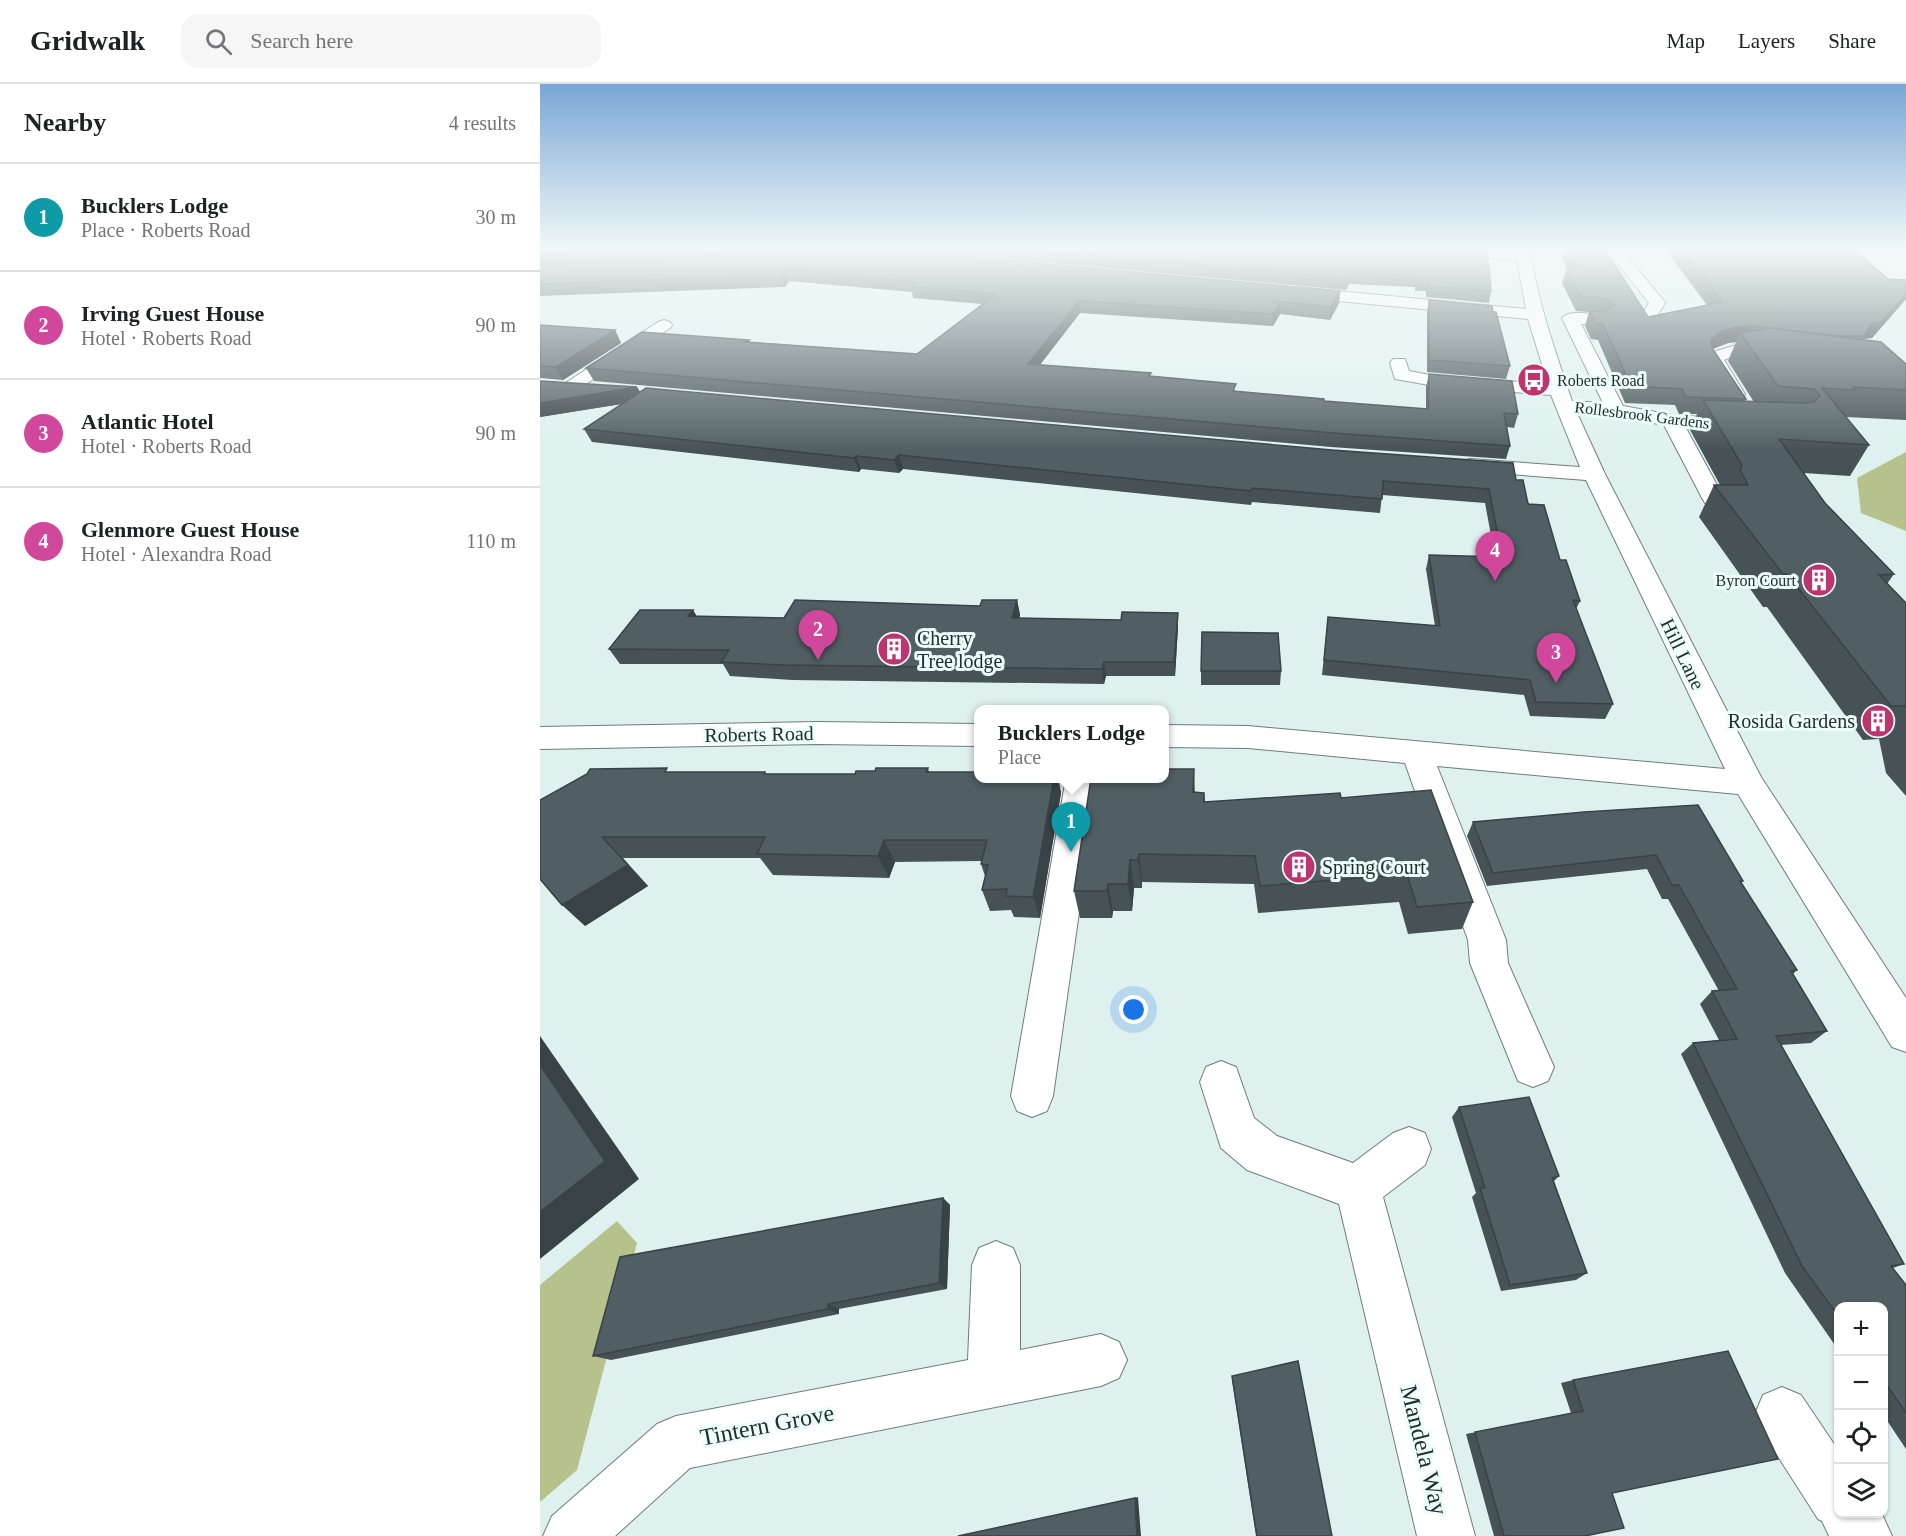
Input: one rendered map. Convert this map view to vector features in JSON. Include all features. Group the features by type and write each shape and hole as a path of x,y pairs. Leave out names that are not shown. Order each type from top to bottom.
{"street":[{"name":"Hill Lane","path":"1535,316 1562,398 1594,474 1748,783 1906,1033"},
{"path":"1600,320 1570,318 1616,410"},
{"path":"570,386 664,325"},
{"name":"Rollesbrook Gardens","path":"1399,363 1401,375 1562,398 1672,421 1723,425 1755,423 1716,364 1715,358 1720,354 1745,350 1792,354"},
{"path":"1593,367 1618,368"},
{"path":"550,386 601,388"},
{"path":"1672,421 1713,498"},
{"path":"1450,464 1594,474"},
{"name":"Roberts Road","path":"540,738 818,733 974,735"},
{"path":"1169,736 1248,737 1748,783"},
{"path":"1417,753 1487,940 1489,963 1533,1067"},
{"path":"1032,1096 1081,783"},
{"path":"1221,1082 1237,1132 1263,1154 1358,1188 1409,1149"},
{"name":"Mandela Way","path":"1358,1188 1446,1536"},
{"path":"994,1380 996,1265"},
{"name":"Tintern Grove","path":"572,1536 676,1443 1101,1360"},
{"path":"1782,1414 1834,1492"},
{"path":"1851,1518 1863,1536"}],"green space":[{"path":"1906,452 1906,531 1861,513 1857,478"},
{"path":"617,1221 637,1243 577,1470 540,1502 540,1285"}],"building":[{"path":"967,316 1067,316 1028,364 1151,373 1149,376 1236,384 1233,391 1428,409 1429,374 1512,381 1518,414 1504,413 1510,446 1333,433 586,368 642,332 917,354"},
{"path":"1429,316 1497,316 1510,366 1429,360"},
{"path":"1592,316 1887,316 1881,322 1872,323 1864,336 1835,336 1752,326 1735,327 1721,332 1711,340 1712,348 1746,399 1686,397 1682,389 1631,386 1603,324 1596,324"},
{"path":"540,325 615,330 556,367 540,366"},
{"path":"1771,328 1881,342 1906,364 1906,390 1822,388 1869,445 1779,439 1825,503 1894,574 1879,575 1906,603 1906,706 1891,706 1714,485 1748,485 1740,470 1742,465 1703,400 1807,403 1815,401 1820,395 1814,389 1778,386 1740,333"},
{"path":"540,381 637,387 540,403"},
{"path":"646,388 1332,450 1513,463 1516,480 1523,480 1528,504 1544,505 1560,560 1566,560 1580,601 1573,600 1613,704 1536,702 1530,680 1324,660 1328,617 1440,626 1429,555 1502,557 1489,489 1383,481 1382,499 1252,488 1251,491 899,455 894,460 856,456 854,458 584,429"},
{"path":"795,600 980,606 982,600 1017,600 1012,618 1121,620 1122,612 1178,613 1174,662 1104,662 1102,669 784,665 721,662 729,650 609,649 640,610 693,610 688,616 784,618"},
{"path":"1202,632 1278,633 1281,671 1201,671"},
{"path":"667,768 665,772 855,774 856,771 875,771 876,768 928,768 926,772 974,772 974,783 1053,783 1033,897 1006,896 1007,889 982,890 988,865 981,864 987,840 884,840 878,856 757,854 765,837 602,837 628,865 562,905 540,879 540,800 587,774 590,769"},
{"path":"1169,769 1194,769 1193,792 1204,793 1204,802 1340,793 1341,798 1431,790 1473,902 1417,907 1407,874 1260,886 1255,856 1139,854 1138,860 1130,860 1128,884 1108,884 1107,891 1074,891 1090,783 1169,783"},
{"path":"1698,805 1743,881 1740,881 1797,970 1791,971 1827,1031 1776,1036 1904,1264 1891,1266 1906,1285 1906,1413 1888,1387 1888,1302 1834,1302 1834,1310 1802,1266 1693,1043 1737,1039 1712,991 1737,989 1679,885 1672,885 1656,855 1493,873 1473,822"},
{"path":"540,1065 605,1161 540,1212"},
{"path":"1529,1097 1559,1176 1552,1178 1587,1273 1510,1285 1480,1188 1485,1188 1459,1107"},
{"path":"943,1198 939,1283 828,1304 828,1309 593,1356 620,1257"},
{"path":"1728,1351 1778,1459 1612,1493 1624,1528 1585,1536 1504,1536 1475,1432 1583,1411 1573,1380"},
{"path":"1298,1361 1332,1536 1257,1536 1232,1376"},
{"path":"1135,1498 1137,1536 958,1536"}],"place":[{"name":"Roberts Road","path":"1534,380"},
{"name":"Byron Court","path":"1819,580"},
{"name":"Glenmore Guest House","path":"1495,581"},
{"name":"Cherry Tree lodge","path":"894,649"},
{"name":"Irving Guest House","path":"818,660"},
{"name":"Atlantic Hotel","path":"1556,683"},
{"name":"Rosida Gardens","path":"1878,721"},
{"name":"Bucklers Lodge","path":"1071,852"},
{"name":"Spring Court","path":"1299,867"}]}
